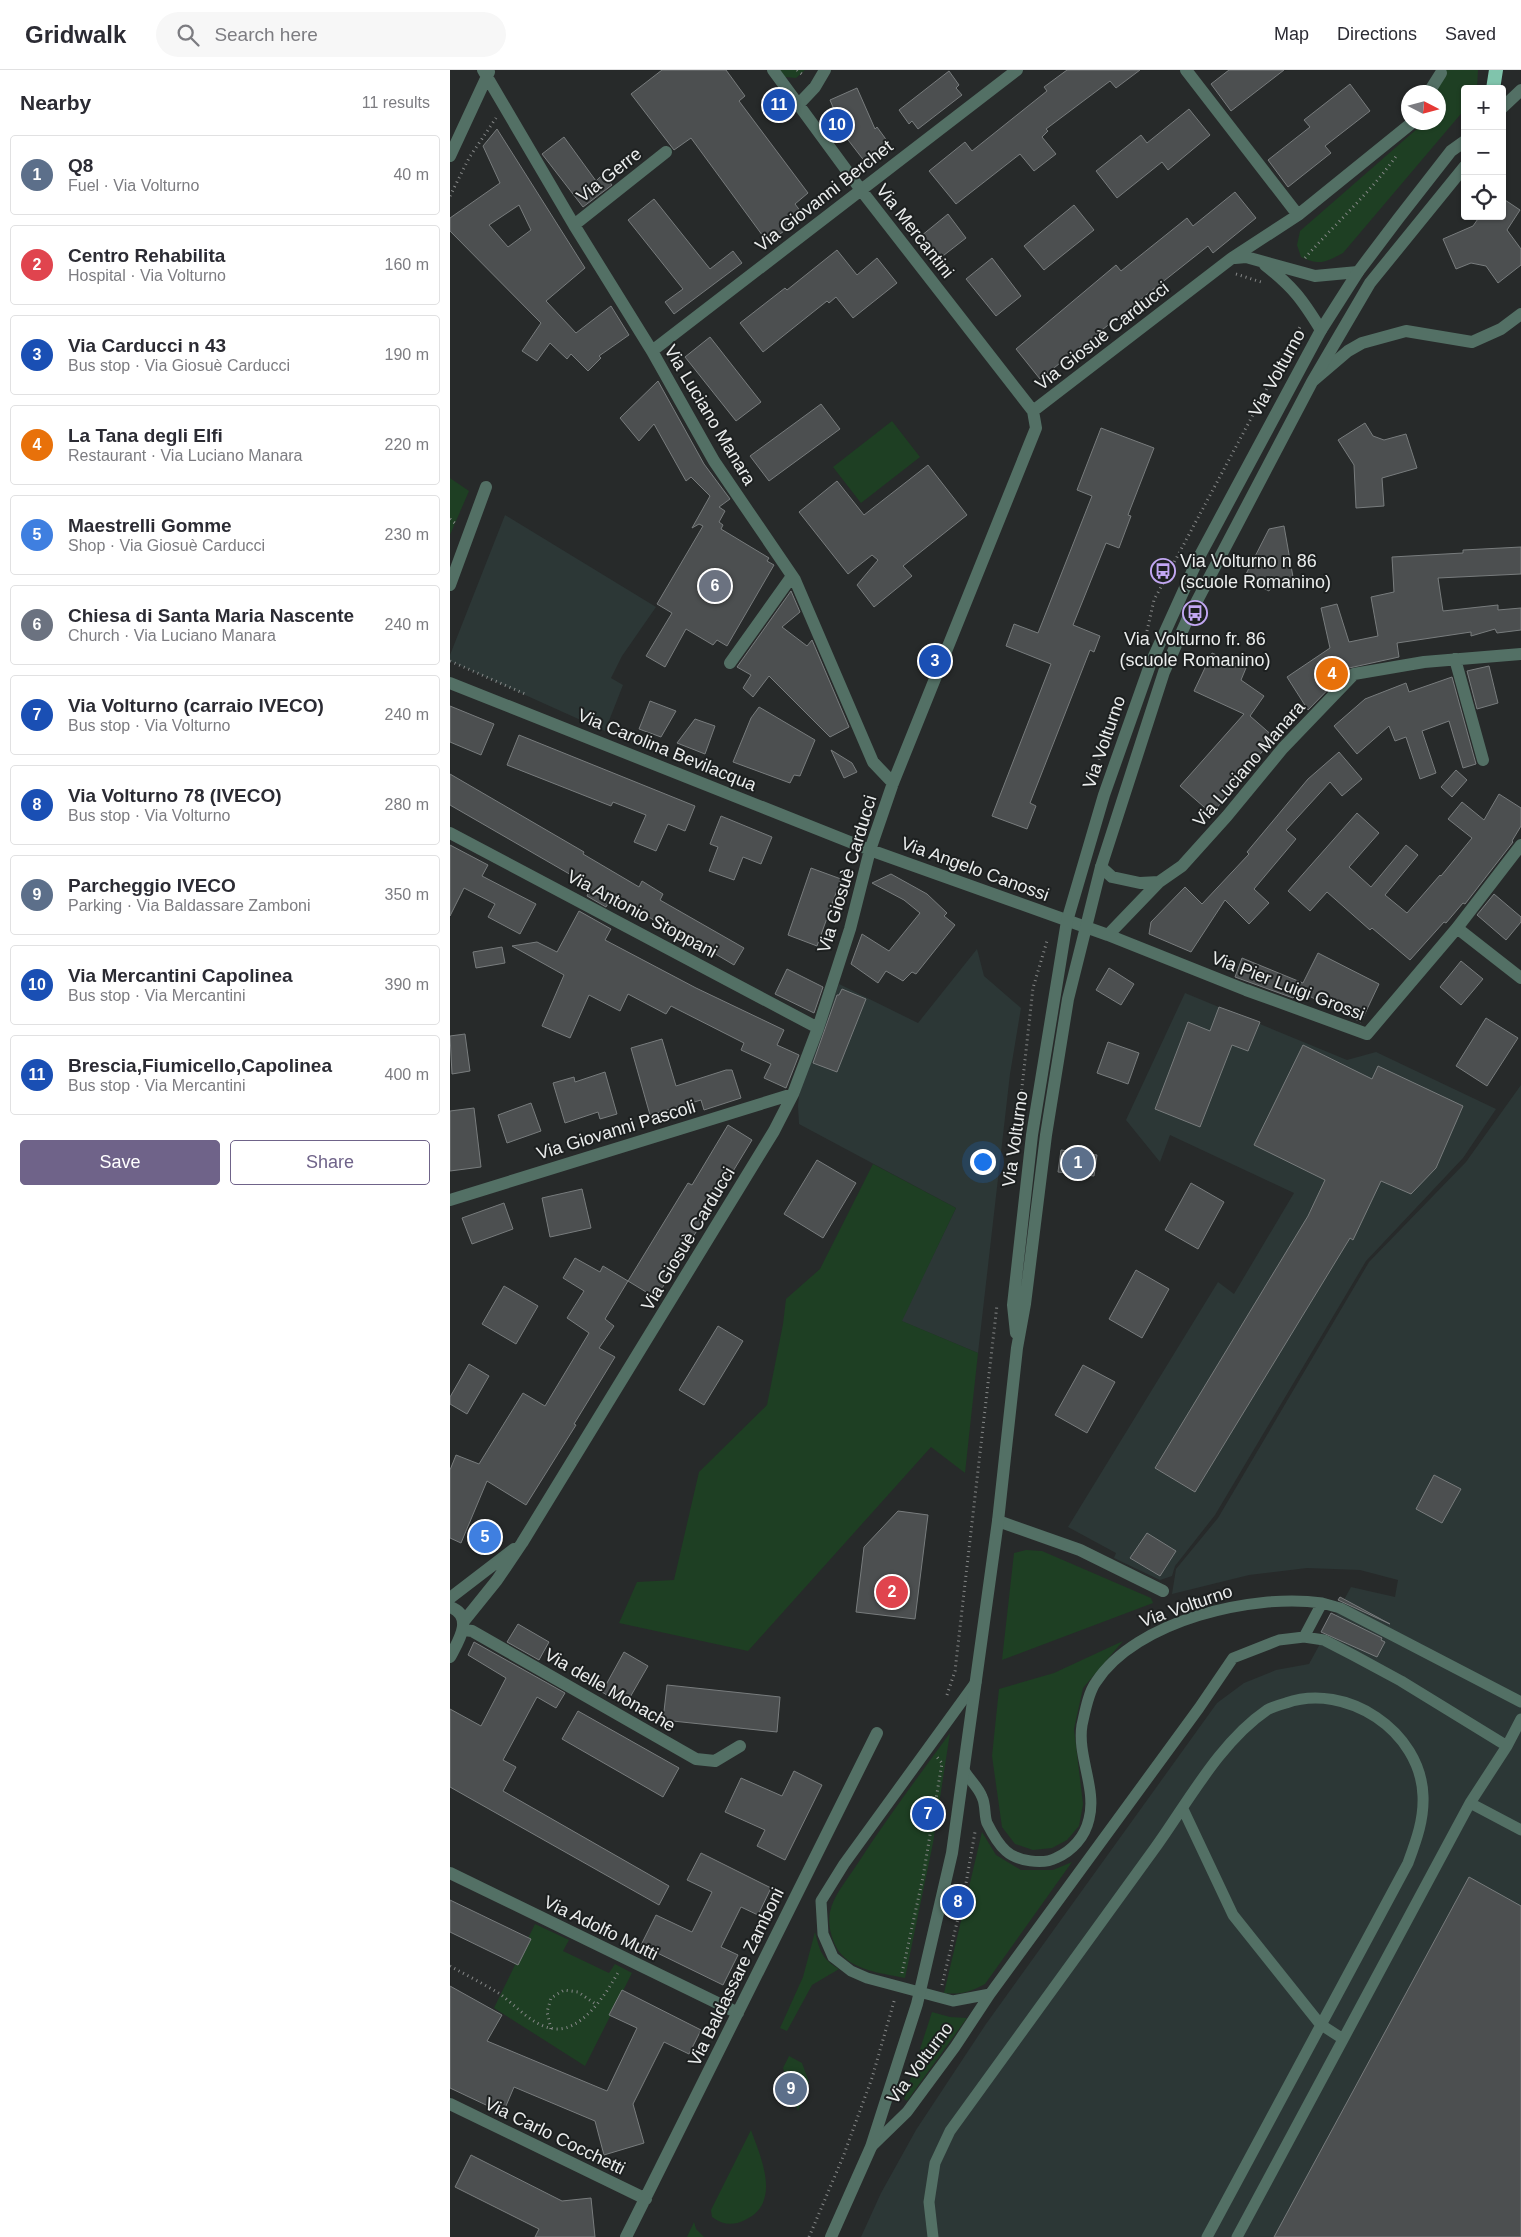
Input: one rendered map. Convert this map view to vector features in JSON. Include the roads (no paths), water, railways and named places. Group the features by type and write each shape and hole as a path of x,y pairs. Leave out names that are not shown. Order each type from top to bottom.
{"highway":[{"path":"1494,85 1496,70"}],"street":[{"name":"Via Mercantini","path":"773,70 861,190 1033,411"},
{"path":"798,106 815,87 825,70"},
{"name":"Via Giovanni Berchet","path":"652,350 1017,70"},
{"path":"1186,70 1298,215"},
{"path":"450,156 487,72"},
{"name":"Via Luciano Manara","path":"487,72 504,108 652,350 714,461 792,576 873,762 893,783"},
{"path":"1434,85 1440,73"},
{"path":"1506,104 1521,90"},
{"name":"Via Giosuè Carducci","path":"450,1645 522,1543 774,1131 792,1094 818,1028 850,929 870,850 893,783 1034,436 1036,422 1033,411 1232,258 1298,215 1403,130"},
{"name":"Via Volturno","path":"1017,1348 1013,1304 1032,1135 1067,921 1104,795 1150,665 1198,560 1321,330 1358,272 1451,151 1461,144"},
{"name":"Via Gerre","path":"574,225 666,152"},
{"name":"Via Volturno","path":"831,2237 870,2147 921,1993 952,1854 977,1681 998,1520 1017,1348 1025,1304 1046,1135 1066,1009 1101,867 1164,672 1188,618 1312,382 1370,283 1461,171"},
{"path":"1232,258 1246,256 1315,276 1358,272"},
{"path":"1259,260 1290,285 1303,301 1321,330"},
{"path":"1312,382 1348,351 1362,343 1406,331 1472,342 1501,329 1521,314"},
{"path":"450,585 486,487"},
{"path":"730,663 792,576"},
{"name":"Via Luciano Manara","path":"1108,935 1159,882 1182,866 1227,816 1283,748 1354,674 1424,662 1521,654"},
{"path":"1455,659 1483,760"},
{"name":"Via Carolina Bevilacqua","path":"450,683 870,850"},
{"name":"Via Antonio Stoppani","path":"450,833 818,1028"},
{"name":"Via Pier Luigi Grossi","path":"1067,921 1367,1034 1456,928 1521,845"},
{"name":"Via Angelo Canossi","path":"870,850 1067,921"},
{"path":"1101,867 1112,878 1140,883 1159,882"},
{"path":"1456,928 1521,978"},
{"name":"Via Giovanni Pascoli","path":"450,1200 792,1094"},
{"name":"Via Volturno","path":"998,1520 1080,1550 1163,1591"},
{"name":"Via Giosuè Carducci","path":"450,1598 522,1543"},
{"path":"450,1607 460,1614 463,1629"},
{"name":"Via Giosuè Carducci","path":"450,1657 463,1629"},
{"name":"Via delle Monache","path":"463,1629 472,1631 696,1759 715,1761 740,1746"},
{"name":"Via Baldassare Zamboni","path":"626,2237 877,1733"},
{"name":"Via Adolfo Mutti","path":"450,1873 738,2013"},
{"name":"Via Carlo Cocchetti","path":"450,2104 646,2199"}],"lane":[{"name":"Via Volturno","path":"965,1772 982,1797 986,1821 997,1841 1007,1853 1022,1859 1039,1862 1054,1860 1071,1850 1083,1834 1089,1819 1091,1799 1084,1762 1082,1727 1095,1683 1116,1658 1137,1642 1172,1625 1250,1602 1301,1600 1340,1608 1521,1702"},
{"path":"1304,1638 1322,1603"},
{"name":"Via Volturno","path":"870,2147 907,2112 955,2047 990,1994 1194,1716 1233,1658 1279,1640 1304,1638 1324,1640 1401,1681 1507,1746"},
{"path":"921,1993 848,1973 833,1957 823,1934 822,1901 844,1864 977,1681"},
{"path":"933,2237 929,2202 935,2163 950,2132 1183,1810 1230,1741 1269,1709 1296,1699 1327,1698 1354,1705 1380,1719 1400,1737 1416,1766 1423,1795 1421,1825 1408,1863 1207,2237"},
{"path":"1237,2237 1470,1803 1507,1746 1521,1719"},
{"path":"1470,1803 1521,1830"},
{"path":"1183,1810 1233,1915 1320,2024 1343,2038"},
{"name":"Via Volturno","path":"921,1993 953,2001 990,1994"}],"place":[{"name":"Brescia,Fiumicello,Capolinea","path":"779,105"},
{"name":"Via Mercantini Capolinea","path":"837,125"},
{"name":"Via Volturno n 86 (scuole Romanino)","path":"1163,571"},
{"name":"Chiesa di Santa Maria Nascente","path":"715,586"},
{"name":"Via Volturno fr. 86 (scuole Romanino)","path":"1195,613"},
{"name":"Via Carducci n 43","path":"935,661"},
{"name":"La Tana degli Elfi","path":"1332,674"},
{"name":"Q8","path":"1078,1163"},
{"name":"Maestrelli Gomme","path":"485,1537"},
{"name":"Centro Rehabilita","path":"892,1592"},
{"name":"Via Volturno (carraio IVECO)","path":"928,1814"},
{"name":"Via Volturno 78 (IVECO)","path":"958,1902"},
{"name":"Parcheggio IVECO","path":"791,2089"}]}
